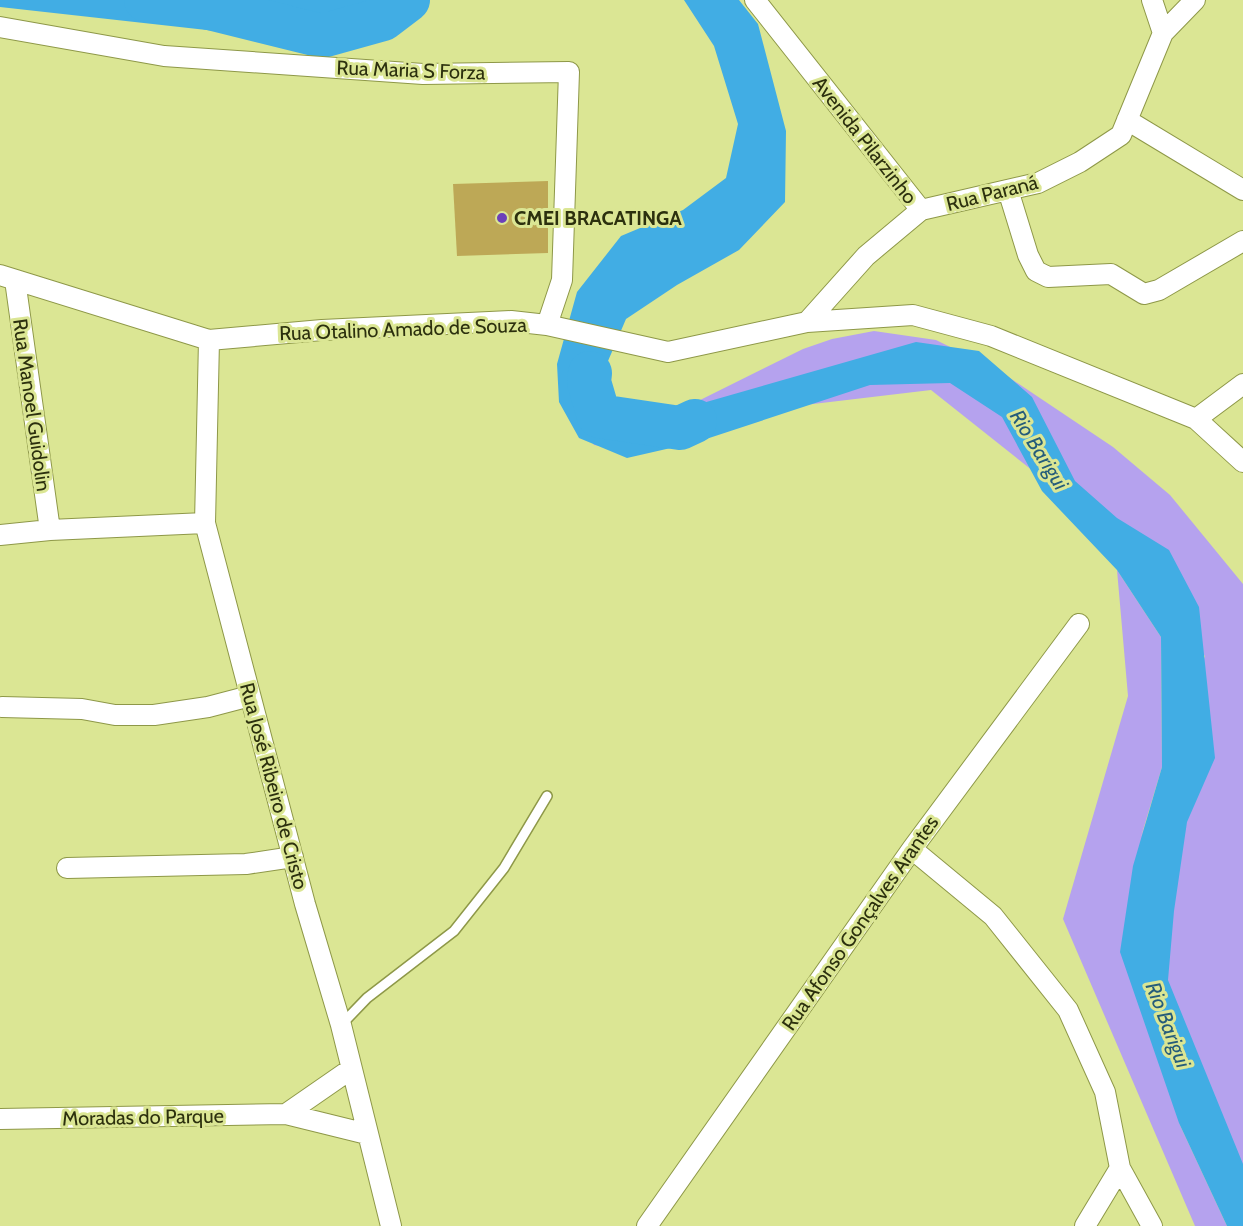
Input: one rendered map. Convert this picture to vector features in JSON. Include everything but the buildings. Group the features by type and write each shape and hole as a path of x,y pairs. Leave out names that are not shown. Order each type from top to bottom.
{"street":[{"name":"Avenida Pilarzinho","path":"755,0 921,210 866,256 807,322"},
{"path":"1152,0 1163,33 1196,0"},
{"name":"Rua Maria S Forza","path":"0,27 164,56 423,74 569,72 562,280 553,327"},
{"name":"Rua Paraná","path":"921,210 1038,183 1080,162 1121,135 1163,33"},
{"path":"1127,120 1243,190"},
{"path":"1008,190 1028,255 1036,272 1048,277 1111,274 1144,294 1160,290 1243,241"},
{"name":"Rua Otalino Amado de Souza","path":"8,278 209,340 334,329 511,321 553,327 668,352 807,322 913,315 991,336 1196,419 1243,462"},
{"name":"Rua Manoel Guidolin","path":"8,278 50,530"},
{"name":"Rua José Ribeiro de Cristo","path":"209,340 205,523 293,857 342,1025 391,1226"},
{"path":"1196,419 1243,384"},
{"path":"0,535 50,530 205,523"},
{"name":"Rua Afonso Gonçalves Arantes","path":"647,1226 912,849 1078,624"},
{"path":"2,707 82,709 115,715 154,715 208,707 250,696"},
{"path":"912,849 993,916 1068,1010 1105,1092 1120,1168 1152,1226"},
{"path":"67,868 246,864 293,857"},
{"path":"286,1114 351,1069"},
{"name":"Moradas do Parque","path":"0,1119 286,1114 367,1134"},
{"path":"1085,1226 1120,1168"}],"lane":[{"path":"342,1025 367,998 454,931 504,868 547,796"}],"shaded area":[{"path":"874,331 936,340 1001,372 1113,447 1170,495 1243,584 1243,1226 1179,1123 1227,1226 1195,1226 1063,919 1128,696 1117,570 1161,637 1162,767 1141,837 1205,656 1052,486 931,390 771,409 645,453 594,445 579,424 609,413 636,421 672,414 803,349 832,339"}],"water":[{"path":"0,0 395,0 364,24 288,39 0,7"},
{"path":"684,0 739,0 758,24 786,131 785,202 739,250 677,285 626,319 599,382 619,427 916,342 979,351 1032,397 1075,481 1117,518 1169,550 1199,607 1215,758 1187,822 1174,911 1168,980 1243,1164 1243,1226 1227,1226 1179,1123 1120,952 1133,866 1162,767 1161,637 1117,570 1042,491 1002,417 950,383 870,385 697,442 627,458 579,438 559,402 557,364 577,292 621,236 683,210 726,178 738,124 714,46"}],"waterway":[{"name":"Rio Barigui","path":"146,0 205,7 322,36 383,19 408,0"},
{"name":"Rio Barigui","path":"590,373 589,382 599,416 680,428 695,421"}],"place":[{"name":"CMEI BRACATINGA","path":"502,218"}]}
